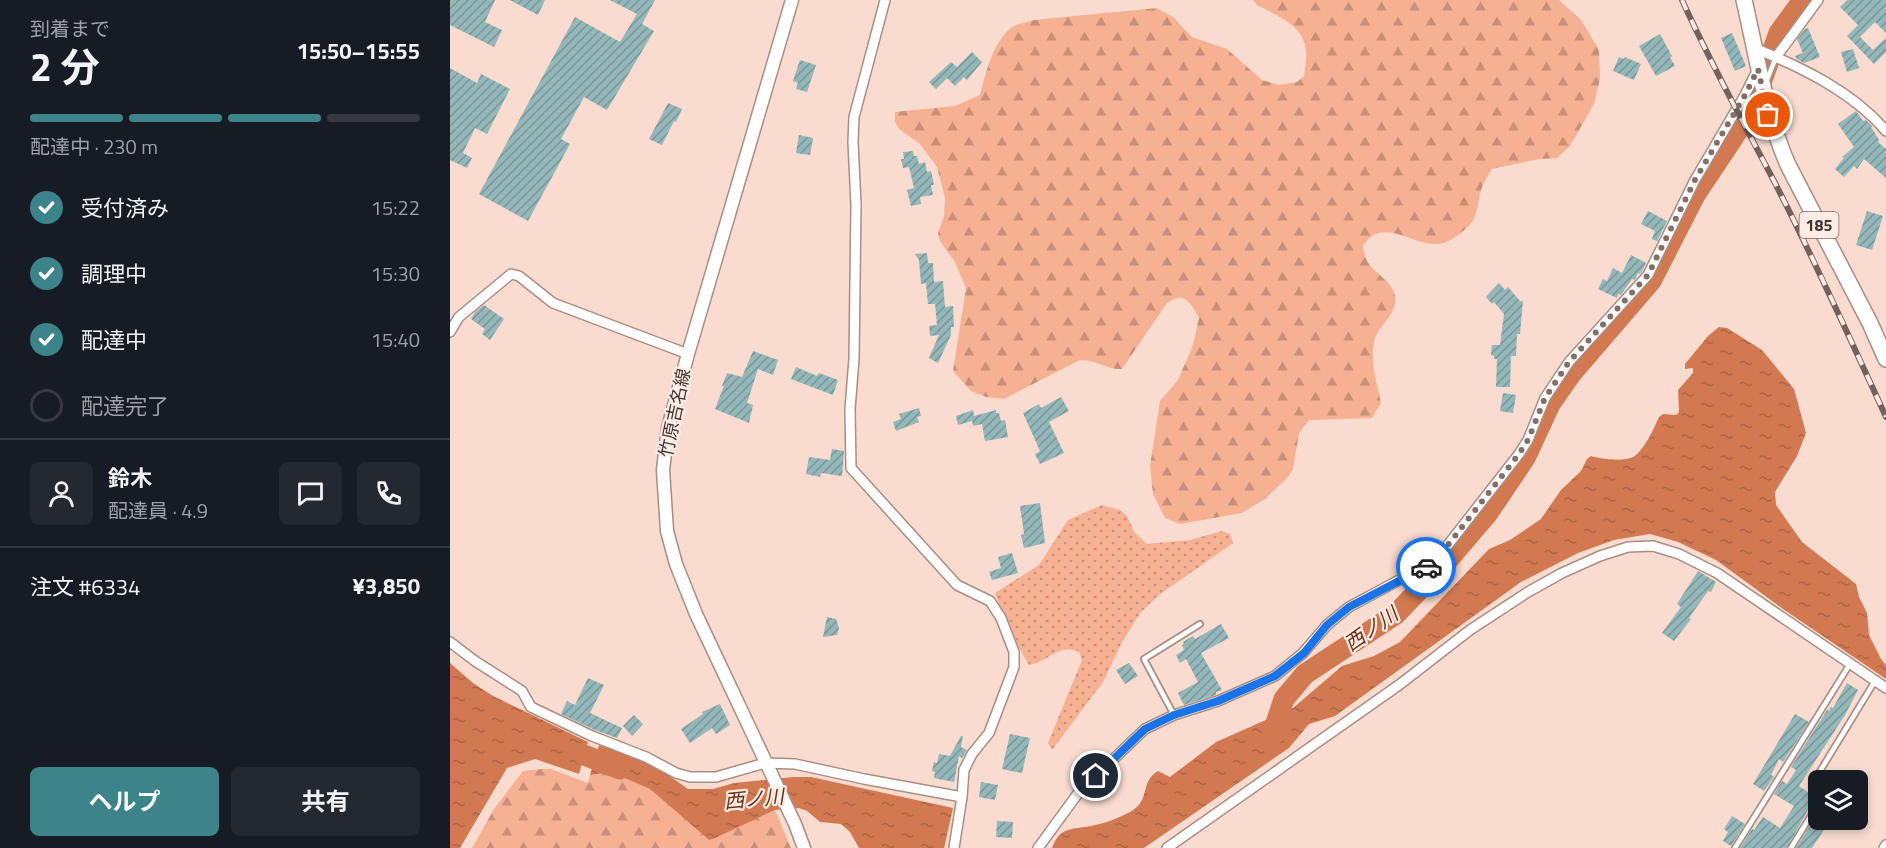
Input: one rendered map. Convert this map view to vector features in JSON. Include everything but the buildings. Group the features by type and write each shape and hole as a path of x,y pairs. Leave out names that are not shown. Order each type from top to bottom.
{"highway":[{"name":"185","path":"1744,0 1766,53 1761,80 1776,138 1886,359"}],"main road":[{"name":"竹原吉名線","path":"792,0 668,428 664,460 664,496 667,531 676,564 696,614 795,824 804,848"}],"street":[{"path":"885,0 854,117 856,280 850,409 851,468 957,585 990,601 1001,618 1014,652 1014,667 989,733 972,754 964,770 954,848"},
{"path":"1818,0 1766,53 1829,85 1862,108 1886,131"},
{"path":"1038,848 1079,792 1145,729 1174,715 1218,701 1275,676 1304,653 1327,625 1349,607 1428,566 1444,550 1519,454 1528,440 1545,398 1569,362 1648,275 1695,180 1745,95 1761,80"},
{"path":"450,332 459,317 511,274 519,276 553,303 688,354"},
{"path":"1167,848 1399,685 1470,630 1528,592 1562,573 1600,556 1628,547 1653,546 1679,554 1717,573 1886,688"},
{"path":"450,642 522,691 531,707 592,736 646,757 676,773 690,777 716,777 767,766 795,764 962,797"}],"lane":[{"path":"1761,80 1766,53"},
{"path":"1174,715 1144,659 1200,624"},
{"path":"1735,848 1850,664"},
{"path":"1821,770 1875,681"},
{"path":"1791,848 1808,820"}],"green space":[{"path":"1253,0 1559,0 1581,20 1599,50 1600,79 1594,104 1570,146 1557,158 1539,159 1492,169 1481,190 1473,221 1456,237 1439,244 1418,241 1388,232 1370,237 1363,246 1368,262 1388,282 1395,296 1393,309 1374,342 1373,365 1381,403 1372,418 1309,420 1299,433 1293,469 1288,477 1265,499 1242,513 1180,524 1165,518 1153,494 1150,466 1160,401 1178,380 1193,345 1199,318 1190,303 1178,298 1167,303 1122,369 1080,360 1004,399 986,397 971,391 953,371 966,288 955,262 940,241 938,233 944,216 945,198 937,167 920,144 899,129 895,122 895,112 955,106 980,95 988,66 997,46 1008,30 1016,25 1034,20 1157,8 1173,17 1192,37 1227,49 1262,80 1279,85 1297,82 1304,76 1306,61 1301,35 1289,22 1257,5"},
{"path":"1102,505 1120,510 1127,516 1134,532 1147,544 1190,540 1222,531 1230,534 1233,543 1159,595 1141,612 1122,642 1103,682 1052,750 1048,743 1082,660 1079,652 1066,650 1029,665 1007,626 995,593 1039,565 1068,520"},
{"path":"551,769 588,783 590,775 610,772 650,789 709,840 775,810 791,848 472,848 494,809 523,771"}],"water":[{"path":"1719,327 1727,328 1762,350 1794,389 1806,433 1797,456 1775,492 1776,505 1802,542 1856,584 1859,597 1867,613 1869,635 1886,665 1886,679 1716,560 1678,542 1650,534 1614,540 1578,553 1521,582 1335,716 1309,724 1289,748 1144,848 1052,848 1065,831 1107,822 1134,809 1143,798 1148,781 1158,771 1170,777 1216,742 1293,708 1342,666 1374,656 1400,642 1489,549 1510,540 1541,519 1561,490 1581,471 1587,459 1591,456 1624,459 1637,454 1659,417 1663,414 1676,415 1679,412 1678,390 1693,373 1693,368 1685,369 1685,364 1708,336"},
{"path":"450,663 473,683 493,696 588,742 579,774 535,759 507,768 460,848 450,848"},
{"path":"599,745 627,754 661,770 688,789 713,789 734,783 811,777 953,808 944,848 859,848 850,832 841,824 820,822 807,811 799,808 775,810 709,840 650,789 610,772 590,775"}],"waterway":[{"name":"西ノ川","path":"1270,741 1284,699 1305,674 1396,614 1448,560 1488,513 1525,458 1550,404 1571,374 1651,281 1695,195 1741,126 1754,102 1779,33 1803,0"},
{"name":"西ノ川","path":"584,755 620,769"}],"railway":[{"path":"1682,0 1804,241 1886,417"}],"way so far":[{"path":"1426,567 1444,550 1519,454 1528,440 1545,398 1569,362 1648,275 1695,180 1758,69 1768,115"}],"route":[{"path":"1096,776 1145,729 1174,715 1218,701 1275,676 1304,653 1327,625 1349,607 1426,567"}]}
